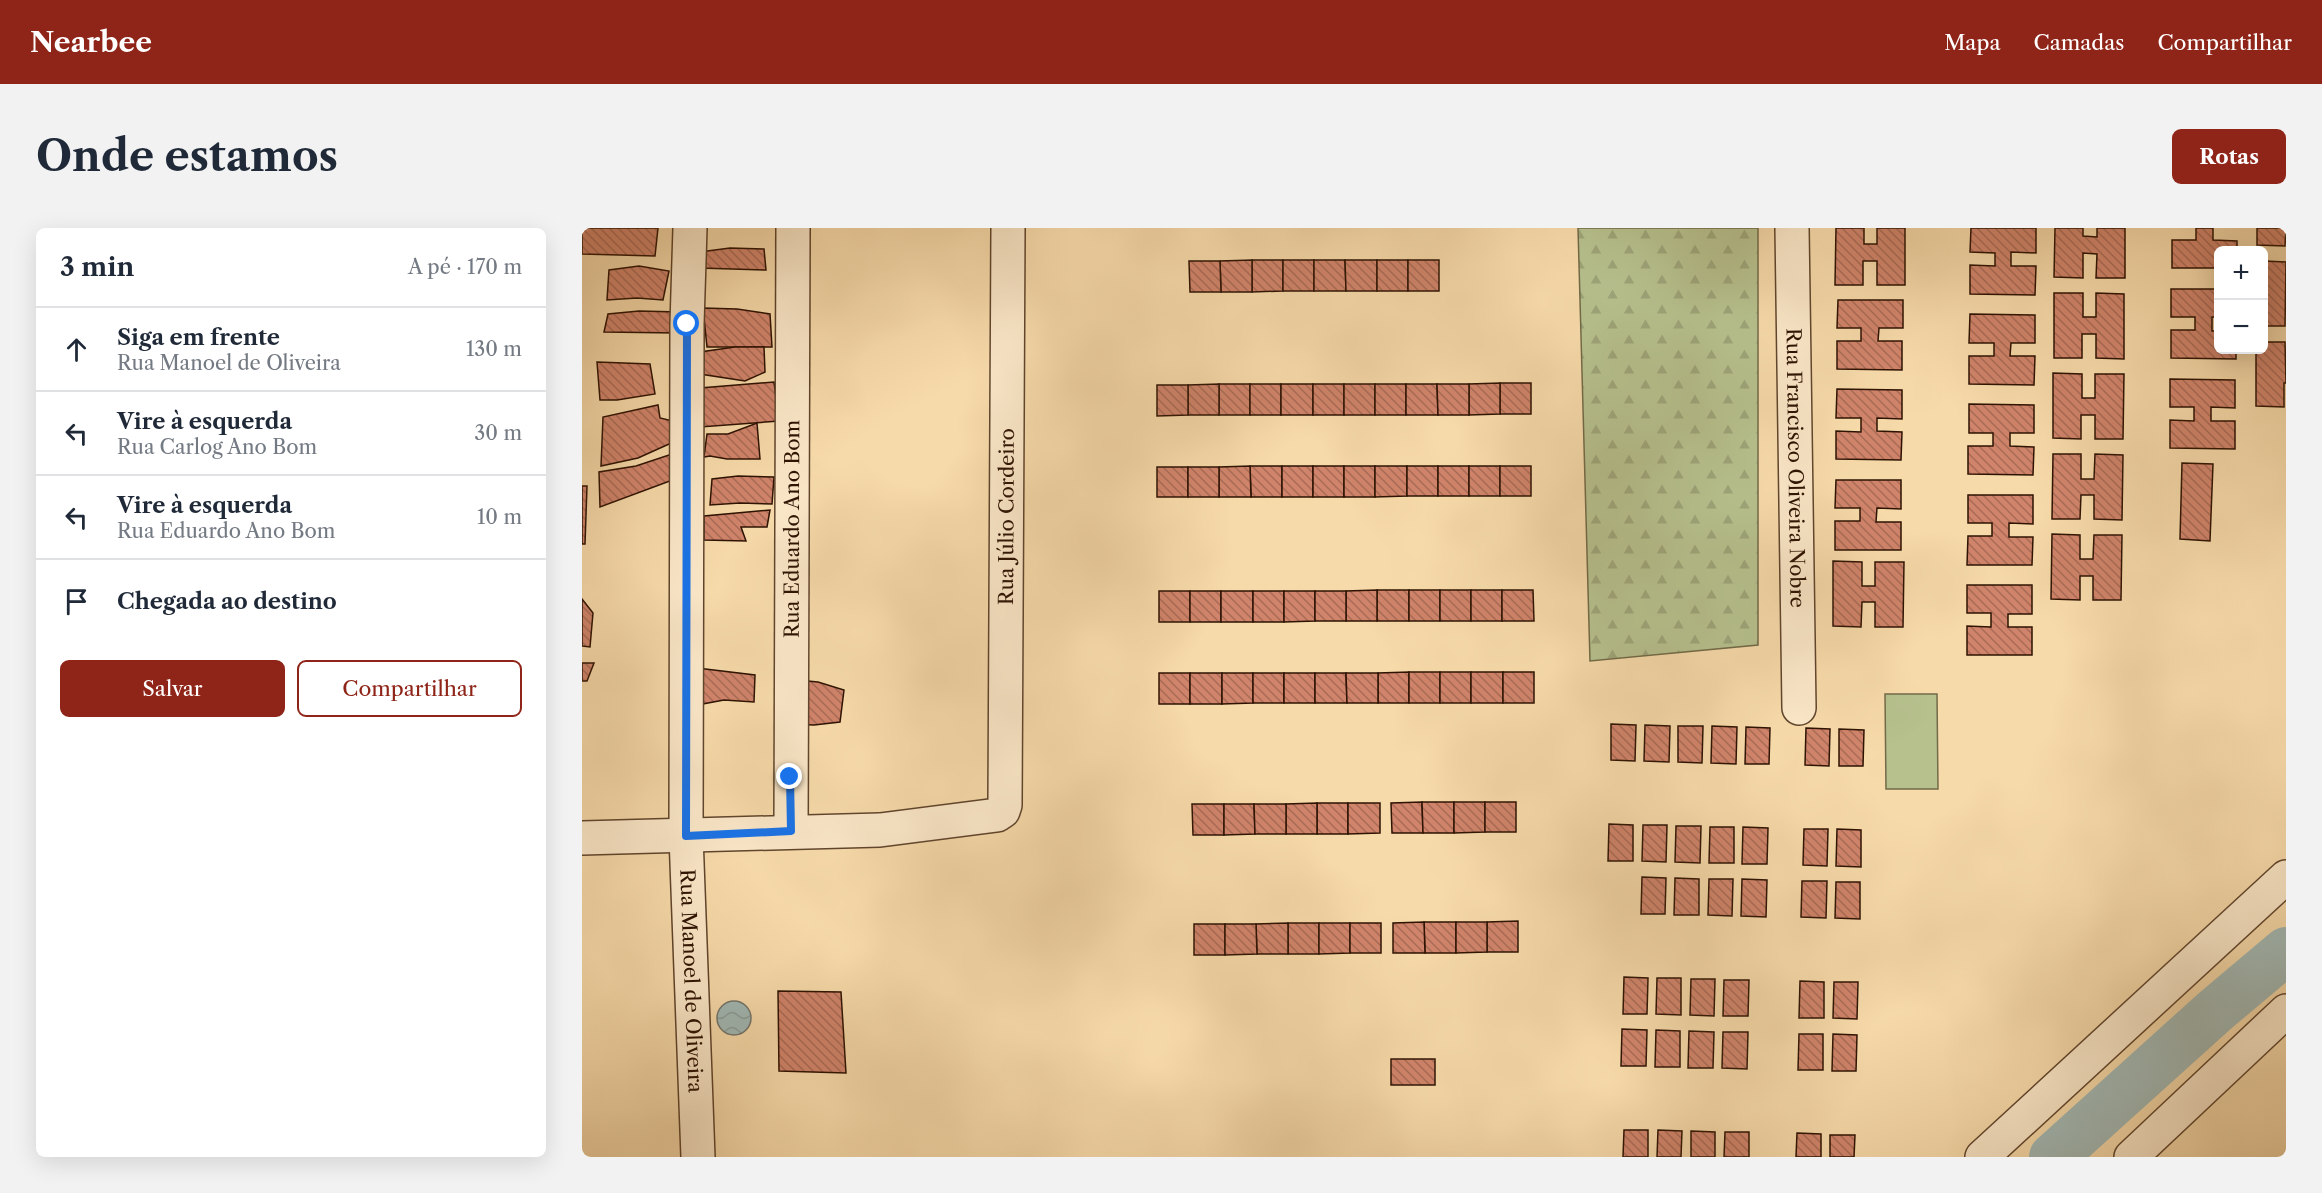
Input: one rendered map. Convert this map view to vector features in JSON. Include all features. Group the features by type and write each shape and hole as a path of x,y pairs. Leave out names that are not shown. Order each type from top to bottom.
{"street":[{"name":"Rua Manoel de Oliveira","path":"690,228 687,324 686,836 698,1157"},
{"name":"Rua Eduardo Ano Bom","path":"791,831 793,228"},
{"name":"Rua Júlio Cordeiro","path":"791,831 880,830 997,815 1003,811 1005,806 1008,228"},
{"name":"Rua Francisco Oliveira Nobre","path":"1792,228 1799,708"},
{"path":"582,838 791,831"},
{"path":"1982,1157 2286,877"},
{"path":"2131,1157 2286,1011"}],"green space":[{"path":"1578,228 1758,228 1758,645 1590,661"},
{"path":"1885,694 1937,694 1938,789 1886,789"}],"water":[{"path":"734,1001 746,1006 751,1018 746,1030 734,1035 722,1030 717,1018 722,1006"}],"building":[{"path":"582,228 658,228 655,256 582,254"},
{"path":"1836,228 1864,228 1864,244 1877,244 1877,228 1905,228 1905,285 1877,285 1877,261 1863,261 1863,285 1835,285"},
{"path":"1971,228 2036,228 2036,253 2011,252 2011,266 2036,266 2035,295 1970,294 1970,265 1995,266 1995,253 1970,252"},
{"path":"2055,228 2083,228 2083,236 2097,237 2097,228 2125,228 2125,278 2096,278 2097,254 2083,253 2083,278 2054,277"},
{"path":"2196,228 2213,228 2213,240 2237,241 2237,246 2214,246 2214,268 2172,268 2172,240 2196,240"},
{"path":"2257,228 2286,228 2285,246 2257,245"},
{"path":"730,248 764,249 766,270 700,268 700,252"},
{"path":"1252,260 1283,260 1283,291 1252,292"},
{"path":"1252,260 1252,292 1221,292 1220,261"},
{"path":"1283,260 1314,260 1314,291 1283,291"},
{"path":"1314,260 1345,260 1346,291 1314,291"},
{"path":"1345,260 1377,260 1377,291 1346,291"},
{"path":"1377,260 1408,260 1408,291 1377,291"},
{"path":"1408,260 1439,260 1439,291 1408,291"},
{"path":"1189,261 1220,261 1221,292 1190,292"},
{"path":"2268,261 2286,262 2285,326 2268,326"},
{"path":"639,266 669,271 663,300 637,298 607,300 609,270"},
{"path":"2171,289 2214,289 2212,331 2214,331 2214,354 2236,354 2236,359 2171,358 2171,330 2195,330 2195,317 2171,317"},
{"path":"2054,293 2083,293 2083,317 2096,317 2096,293 2124,294 2124,359 2096,358 2096,334 2082,334 2082,358 2054,358"},
{"path":"1838,300 1903,300 1903,328 1879,328 1878,341 1902,341 1902,370 1837,369 1837,341 1861,341 1861,328 1837,328"},
{"path":"703,308 737,309 770,314 772,347 707,347"},
{"path":"639,311 679,312 677,333 604,332 608,314"},
{"path":"1970,314 2035,315 2035,343 2011,343 2010,356 2035,356 2034,385 1969,384 1969,356 1994,356 1994,343 1969,343"},
{"path":"2268,342 2285,342 2284,407 2256,406 2256,354 2268,354"},
{"path":"735,347 764,347 765,372 745,381 700,374 700,352"},
{"path":"597,362 650,364 655,394 617,400 600,400"},
{"path":"2053,373 2082,374 2082,398 2095,398 2095,374 2124,374 2123,439 2095,439 2095,415 2081,415 2081,439 2053,438"},
{"path":"2170,379 2235,380 2235,408 2211,407 2211,421 2235,421 2235,449 2170,448 2170,420 2194,421 2194,407 2170,407"},
{"path":"774,382 779,421 700,427 700,388"},
{"path":"1500,383 1531,383 1531,414 1500,414"},
{"path":"1500,383 1500,414 1469,415 1469,384"},
{"path":"1219,384 1250,384 1250,415 1219,415"},
{"path":"1219,384 1219,415 1188,415 1188,385"},
{"path":"1250,384 1281,384 1281,415 1250,415"},
{"path":"1281,384 1313,384 1313,415 1281,415"},
{"path":"1313,384 1344,384 1344,415 1313,415"},
{"path":"1344,384 1375,384 1375,415 1344,415"},
{"path":"1375,384 1406,384 1406,415 1375,415"},
{"path":"1406,384 1437,384 1438,415 1406,415"},
{"path":"1437,384 1469,384 1469,415 1438,415"},
{"path":"1157,385 1188,385 1188,415 1157,416"},
{"path":"1837,389 1902,390 1902,419 1877,418 1877,431 1902,432 1901,460 1836,459 1836,431 1861,432 1861,418 1836,418"},
{"path":"1969,404 2034,405 2034,433 2010,433 2010,446 2034,447 2033,475 1968,474 1968,446 1993,446 1993,433 1969,433"},
{"path":"658,405 660,418 677,422 678,440 638,458 601,466 603,417"},
{"path":"757,423 760,459 704,457 707,434 728,434"},
{"path":"678,452 678,478 600,507 599,472 636,466"},
{"path":"2053,454 2081,454 2081,479 2094,479 2095,454 2123,455 2122,520 2094,519 2094,495 2081,495 2080,519 2052,519"},
{"path":"2182,463 2213,464 2210,541 2180,539"},
{"path":"1250,466 1282,466 1282,497 1251,497"},
{"path":"1250,466 1251,497 1219,497 1219,467"},
{"path":"1282,466 1313,466 1313,497 1282,497"},
{"path":"1313,466 1344,466 1344,497 1313,497"},
{"path":"1344,466 1375,466 1375,497 1344,497"},
{"path":"1375,466 1407,466 1407,496 1375,497"},
{"path":"1407,466 1438,466 1438,496 1407,496"},
{"path":"1438,466 1469,466 1469,496 1438,496"},
{"path":"1469,466 1500,466 1500,496 1469,496"},
{"path":"1500,466 1531,466 1531,496 1500,496"},
{"path":"1157,467 1188,467 1188,497 1157,497"},
{"path":"1188,467 1219,467 1219,497 1188,497"},
{"path":"738,476 774,477 772,504 710,505 712,479"},
{"path":"1836,480 1901,480 1901,509 1877,508 1876,522 1901,522 1901,550 1835,550 1835,521 1860,521 1860,508 1835,508"},
{"path":"582,486 587,486 585,544 582,544"},
{"path":"1968,495 2033,495 2033,524 2009,523 2009,537 2033,537 2032,565 1967,565 1968,536 1992,536 1992,523 1968,523"},
{"path":"770,510 767,527 741,527 746,541 704,540 704,516"},
{"path":"2052,534 2080,535 2080,559 2093,559 2094,535 2122,535 2121,600 2093,600 2093,576 2080,576 2080,600 2051,599"},
{"path":"1833,561 1862,562 1862,586 1875,586 1875,562 1904,562 1903,627 1875,627 1875,602 1862,602 1861,627 1833,626"},
{"path":"1967,585 2032,585 2032,614 2008,614 2008,627 2032,627 2032,655 1967,655 1967,626 1991,627 1991,613 1967,613"},
{"path":"1377,590 1409,590 1409,621 1377,621"},
{"path":"1377,590 1377,621 1346,621 1346,591"},
{"path":"1409,590 1440,590 1440,621 1409,621"},
{"path":"1440,590 1471,590 1471,621 1440,621"},
{"path":"1471,590 1502,590 1502,621 1471,621"},
{"path":"1502,590 1533,590 1534,621 1502,621"},
{"path":"1159,591 1190,591 1190,622 1159,622"},
{"path":"1190,591 1221,591 1221,622 1190,622"},
{"path":"1221,591 1253,591 1253,622 1221,622"},
{"path":"1253,591 1284,591 1284,622 1253,622"},
{"path":"1284,591 1315,591 1315,621 1284,622"},
{"path":"1315,591 1346,591 1346,621 1315,621"},
{"path":"582,599 593,613 590,647 582,646"},
{"path":"582,663 594,663 587,681 582,681"},
{"path":"697,668 755,675 754,702 724,700 697,705"},
{"path":"1409,672 1409,703 1378,703 1378,673"},
{"path":"1409,672 1440,672 1440,703 1409,703"},
{"path":"1440,672 1471,672 1471,703 1440,703"},
{"path":"1471,672 1503,672 1503,703 1471,703"},
{"path":"1503,672 1534,672 1534,703 1503,703"},
{"path":"1159,673 1190,673 1190,704 1159,704"},
{"path":"1190,673 1222,673 1222,704 1190,704"},
{"path":"1222,673 1253,673 1253,703 1222,704"},
{"path":"1253,673 1284,673 1284,703 1253,703"},
{"path":"1284,673 1315,673 1315,703 1284,703"},
{"path":"1315,673 1346,673 1347,703 1315,703"},
{"path":"1346,673 1378,673 1378,703 1347,703"},
{"path":"797,680 818,682 844,690 840,722 814,725 790,724"},
{"path":"1611,724 1636,725 1635,761 1611,760"},
{"path":"1645,725 1670,726 1669,762 1644,761"},
{"path":"1678,726 1703,726 1702,763 1678,762"},
{"path":"1712,726 1737,727 1736,764 1711,763"},
{"path":"1746,727 1770,728 1769,764 1745,764"},
{"path":"1806,728 1830,729 1829,766 1805,765"},
{"path":"1839,729 1864,730 1863,766 1839,766"},
{"path":"1422,802 1423,833 1392,833 1391,803"},
{"path":"1422,802 1454,802 1454,833 1423,833"},
{"path":"1454,802 1485,802 1485,832 1454,833"},
{"path":"1485,802 1516,802 1516,832 1485,832"},
{"path":"1317,803 1348,803 1348,834 1317,834"},
{"path":"1317,803 1317,834 1286,834 1286,804"},
{"path":"1348,803 1380,803 1380,833 1348,834"},
{"path":"1192,804 1224,804 1224,835 1193,835"},
{"path":"1224,804 1254,804 1255,834 1224,835"},
{"path":"1254,804 1286,804 1286,834 1255,834"},
{"path":"1609,824 1633,825 1633,861 1608,861"},
{"path":"1643,825 1667,825 1666,862 1642,861"},
{"path":"1676,826 1701,826 1700,863 1675,862"},
{"path":"1710,827 1734,827 1734,863 1709,863"},
{"path":"1743,827 1768,828 1767,864 1742,864"},
{"path":"1804,829 1828,829 1827,866 1803,865"},
{"path":"1837,829 1861,830 1861,867 1836,866"},
{"path":"1642,877 1666,878 1665,914 1641,914"},
{"path":"1675,878 1699,879 1699,915 1674,915"},
{"path":"1709,879 1733,879 1732,916 1708,915"},
{"path":"1742,879 1767,880 1766,917 1741,916"},
{"path":"1802,881 1827,881 1826,918 1801,917"},
{"path":"1836,882 1860,882 1860,919 1835,918"},
{"path":"1518,921 1518,952 1487,952 1487,922"},
{"path":"1424,922 1456,922 1456,953 1425,953"},
{"path":"1424,922 1425,953 1393,953 1393,923"},
{"path":"1456,922 1487,922 1487,952 1456,953"},
{"path":"1288,923 1319,923 1319,954 1288,954"},
{"path":"1288,923 1288,954 1257,954 1256,924"},
{"path":"1319,923 1350,923 1350,953 1319,954"},
{"path":"1350,923 1381,923 1381,953 1350,953"},
{"path":"1194,924 1225,924 1225,955 1194,955"},
{"path":"1225,924 1256,924 1257,954 1225,955"},
{"path":"1624,977 1648,978 1647,1014 1623,1014"},
{"path":"1657,978 1681,978 1681,1015 1656,1014"},
{"path":"1691,979 1715,979 1714,1016 1690,1015"},
{"path":"1724,980 1749,980 1748,1016 1723,1016"},
{"path":"1800,981 1824,982 1824,1018 1799,1018"},
{"path":"1834,982 1858,982 1857,1019 1833,1018"},
{"path":"778,991 841,992 846,1073 779,1071"},
{"path":"1622,1029 1647,1030 1646,1066 1621,1066"},
{"path":"1656,1030 1680,1031 1680,1067 1655,1067"},
{"path":"1689,1031 1714,1032 1713,1068 1688,1068"},
{"path":"1723,1032 1748,1032 1747,1069 1722,1068"},
{"path":"1799,1034 1823,1034 1823,1070 1798,1070"},
{"path":"1833,1034 1857,1035 1856,1071 1832,1071"},
{"path":"1391,1059 1435,1059 1435,1085 1391,1085"},
{"path":"1624,1130 1648,1130 1648,1157 1623,1157"},
{"path":"1658,1130 1682,1131 1681,1157 1657,1157"},
{"path":"1691,1131 1715,1132 1715,1157 1691,1157"},
{"path":"1725,1132 1749,1132 1749,1157 1724,1157"},
{"path":"1797,1133 1821,1134 1821,1157 1796,1157"},
{"path":"1830,1135 1855,1135 1854,1157 1830,1157"}],"waterway":[{"path":"2053,1157 2216,1010 2286,951"}],"route":[{"path":"687,324 686,836 791,831 790,777"}]}
